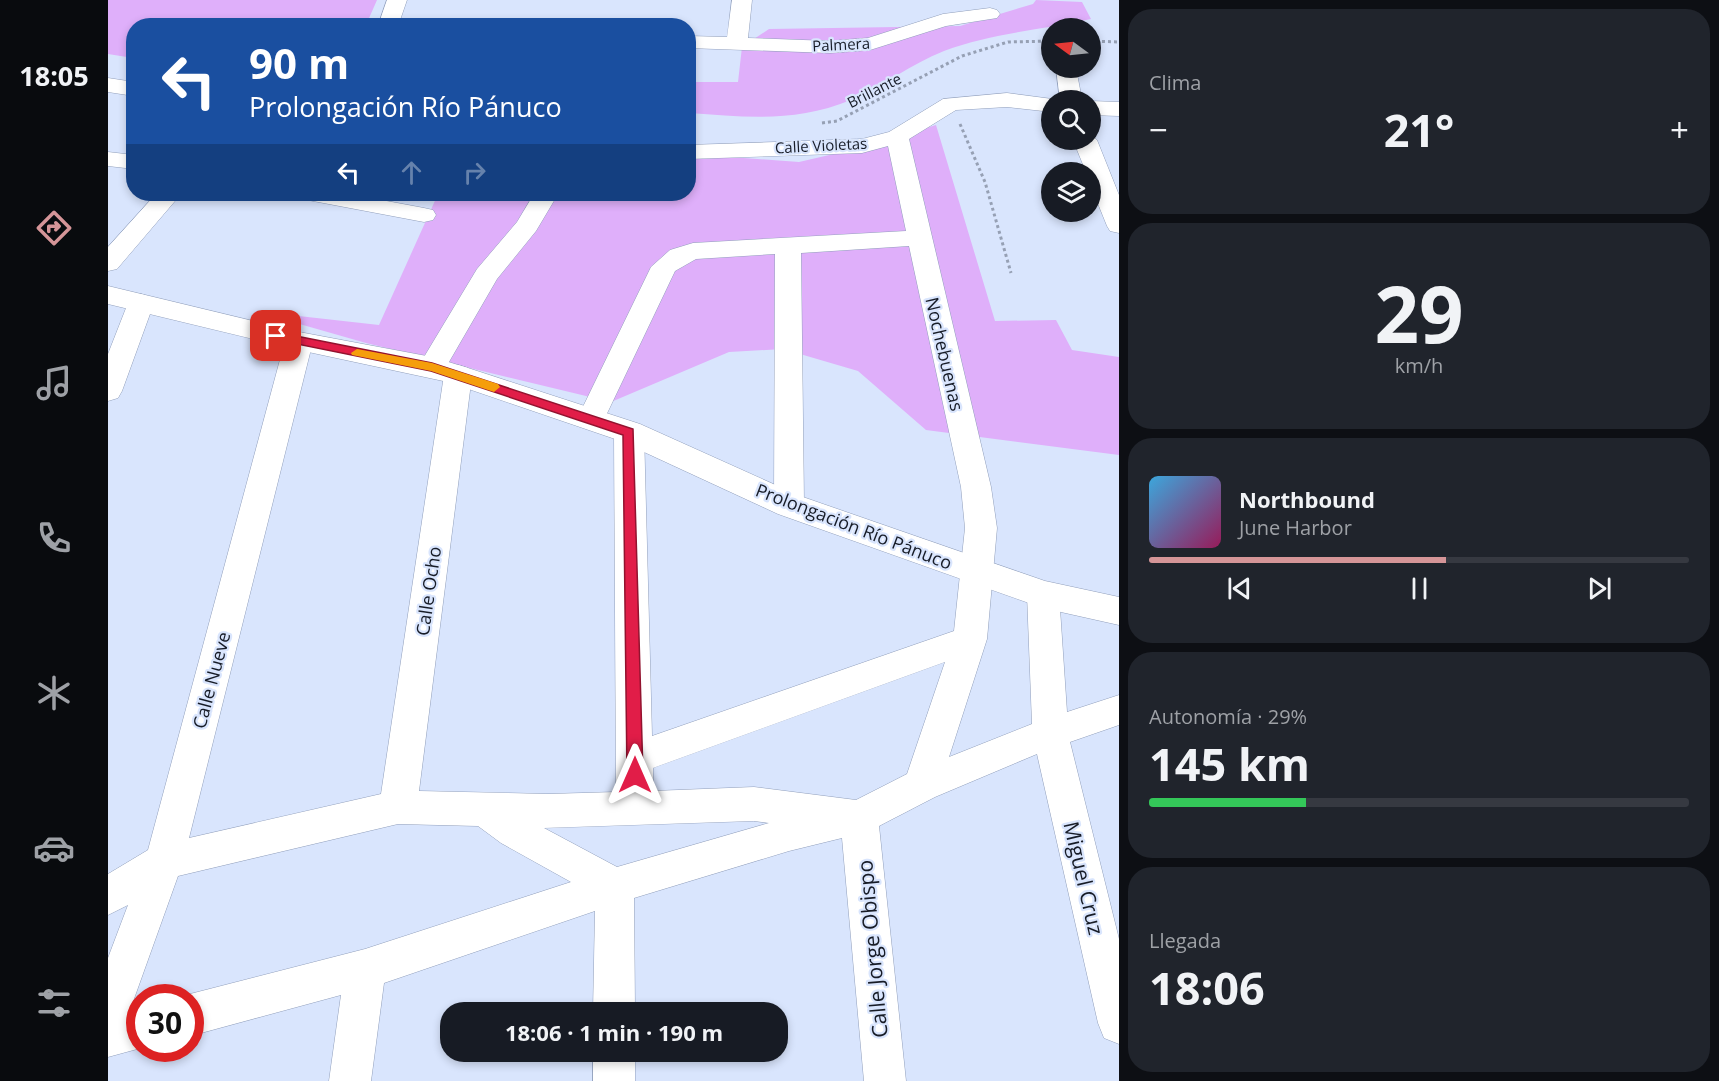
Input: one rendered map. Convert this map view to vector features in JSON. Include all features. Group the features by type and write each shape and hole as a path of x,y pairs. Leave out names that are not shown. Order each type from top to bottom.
{"street":[{"path":"391,18 397,0"},
{"path":"737,44 742,0"},
{"name":"Palmera","path":"696,42 830,46 870,44 943,20 990,14"},
{"path":"108,86 126,88"},
{"name":"Calle Violetas","path":"696,152 862,146 897,137 951,104 1007,100 1041,104"},
{"path":"1101,108 1119,109"},
{"name":"Nochebuenas","path":"897,137 976,487 981,528 970,639 922,785"},
{"path":"1089,150 1119,226"},
{"path":"108,159 126,161"},
{"path":"108,263 163,201"},
{"path":"350,201 424,215"},
{"path":"445,371 486,275 527,226 542,201"},
{"path":"591,419 664,267 680,256 693,251 918,238"},
{"path":"788,246 789,505"},
{"name":"Prolongación Río Pánuco","path":"108,295 299,341 445,371 629,432 789,505 977,573 1043,594 1119,612"},
{"path":"108,392 141,303"},
{"name":"Calle Nueve","path":"108,1013 164,861 299,341"},
{"name":"Calle Ocho","path":"398,807 445,371"},
{"path":"629,432 634,808"},
{"name":"Miguel Cruz","path":"1043,594 1050,732 1119,1023"},
{"path":"635,758 970,639"},
{"path":"204,1011 365,969 615,886 789,834 859,817 922,785 1050,732 1119,710"},
{"path":"108,896 164,861 398,807 487,811 754,804 859,817"},
{"path":"487,811 514,831 615,886"},
{"name":"Calle Jorge Obispo","path":"859,817 885,1081"},
{"path":"615,886 615,1002"},
{"path":"350,1081 365,969"},
{"path":"108,1036 126,1032"},
{"path":"614,1062 614,1081"}],"path":[{"name":"Brillante","path":"815,124 837,121 962,56 1008,42 1041,40"},
{"path":"1101,41 1119,42"},
{"path":"951,104 985,183 1011,273"}],"shaded area":[{"path":"108,0 377,0 369,18 126,18 126,57 108,54"},
{"path":"1036,0 1082,2 1090,18 1041,18 1041,28 998,36 944,51 851,100 810,112 770,117 696,114 696,82 738,82 742,47 769,29 960,26 1033,4"},
{"path":"936,125 995,321 1056,320 1072,350 1119,357 1119,455 926,430 858,371 783,349 729,352 611,402 366,343 254,311 379,325 435,201 696,201 696,155 799,162 864,147"}],"slow traffic":[{"path":"357,353 432,367 494,387"}],"route":[{"path":"276,336 432,367 629,432 635,775"}]}
